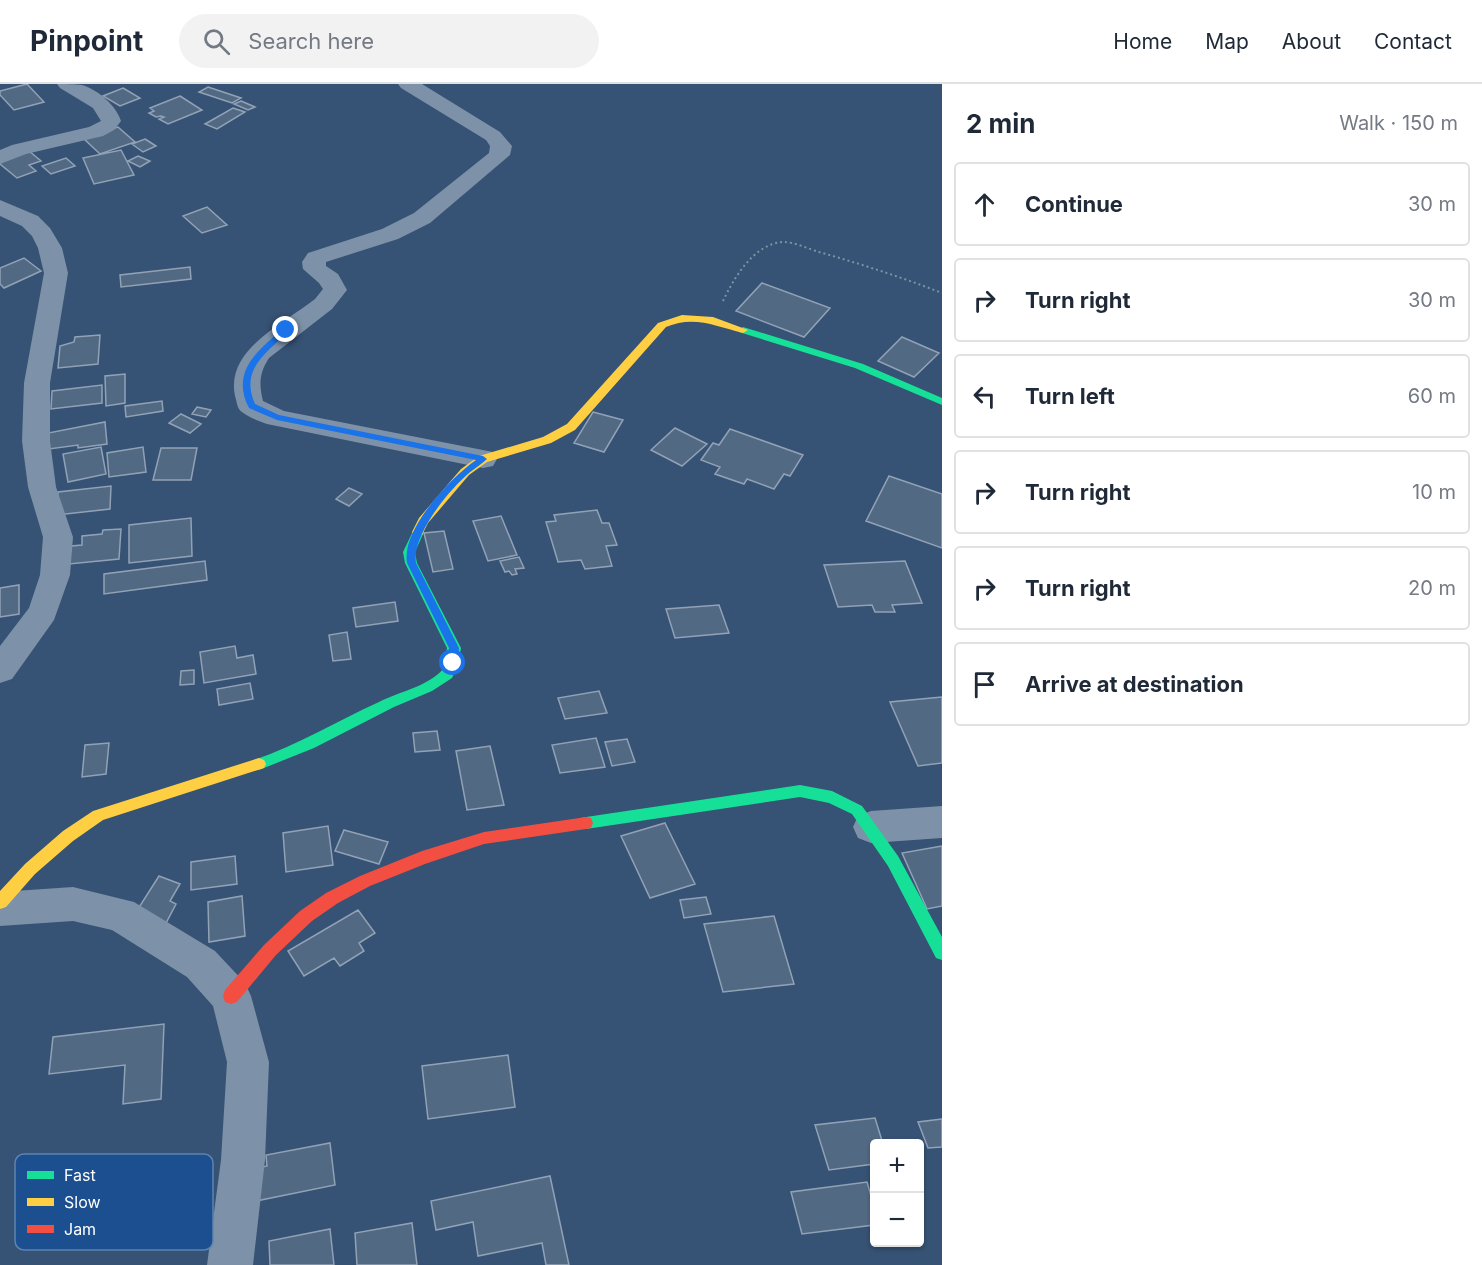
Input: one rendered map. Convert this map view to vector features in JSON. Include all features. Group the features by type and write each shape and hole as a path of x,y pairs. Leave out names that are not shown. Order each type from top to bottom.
{"street":[{"path":"0,158 19,149 96,132 107,126 111,121 104,107 67,84"},
{"path":"408,84 493,136 501,146 499,155 422,218 390,234 316,258 315,269 329,279 335,290 319,310 286,330 262,350 249,369 245,391 251,406 277,418 483,459"},
{"path":"0,207 30,221 42,233 50,248 56,273 37,383 36,441 42,487 58,537 55,575 44,612 0,670"},
{"path":"0,902 30,869 68,836 98,815 266,762 314,742 388,703 429,686 447,674 453,663 454,648 411,563 409,552 423,521 465,472 483,459 548,440 571,427 662,325 671,320 696,316 715,321 859,366 942,402"},
{"path":"231,996 284,936 306,916 332,898 365,881 422,858 484,838 800,791 832,797 857,810 872,827 893,861 942,953"},
{"path":"872,827 942,822"},
{"path":"0,909 73,904 120,914 201,964 231,996 248,1062 243,1160 230,1265"}],"path":[{"path":"715,321 730,286 750,258 768,245 784,242 887,271 942,293"}],"building":[{"path":"27,84 44,102 14,110 0,95 0,91"},
{"path":"208,87 241,98 232,103 199,92"},
{"path":"123,88 140,98 120,106 103,96"},
{"path":"180,96 202,110 168,124 159,119 164,117 156,117 149,113 154,111 150,108"},
{"path":"241,101 255,107 248,110 234,104"},
{"path":"233,108 245,112 217,129 205,124"},
{"path":"118,127 135,142 100,154 83,138"},
{"path":"145,139 156,146 143,152 132,144"},
{"path":"121,150 134,175 94,184 83,158"},
{"path":"29,151 41,161 29,165 36,171 17,178 0,164 0,162"},
{"path":"138,156 150,161 140,167 128,161"},
{"path":"66,158 75,166 51,174 42,166"},
{"path":"207,207 227,225 202,233 183,216"},
{"path":"24,258 41,271 4,288 0,284 0,268"},
{"path":"190,267 191,279 121,287 120,275"},
{"path":"762,283 830,308 804,337 736,311"},
{"path":"100,335 98,364 58,368 60,346 74,342 75,337"},
{"path":"902,337 939,353 914,377 878,361"},
{"path":"125,374 125,403 106,406 105,376"},
{"path":"102,385 102,403 51,409 52,391"},
{"path":"162,401 163,411 126,417 125,406"},
{"path":"197,407 211,410 206,417 192,414"},
{"path":"593,412 623,420 604,452 574,443"},
{"path":"181,414 201,424 190,433 169,423"},
{"path":"105,422 107,444 49,449 48,433"},
{"path":"675,428 707,444 682,466 651,450"},
{"path":"730,429 803,455 790,476 784,474 774,489 747,479 744,484 715,474 720,467 701,460 713,443 719,445"},
{"path":"101,447 106,474 68,482 63,454"},
{"path":"143,447 146,472 109,477 107,453"},
{"path":"161,448 197,448 191,480 153,480"},
{"path":"889,476 942,494 942,548 866,521"},
{"path":"111,486 110,509 57,515 58,492"},
{"path":"349,488 362,494 349,506 336,499"},
{"path":"597,510 602,523 609,523 617,545 606,546 612,566 585,569 581,560 558,562 546,522 556,521 554,515"},
{"path":"501,516 517,555 488,561 473,521"},
{"path":"191,518 192,556 129,563 129,525"},
{"path":"121,529 119,559 69,564 71,546 82,545 82,536 102,534 103,530"},
{"path":"444,531 453,569 433,572 424,533"},
{"path":"519,557 524,568 515,569 517,574 512,575 509,571 505,572 500,561"},
{"path":"205,561 207,580 104,594 104,574"},
{"path":"905,561 922,603 892,605 895,612 875,612 872,605 838,607 824,565"},
{"path":"19,585 19,614 0,617 0,588"},
{"path":"395,602 398,621 356,627 353,608"},
{"path":"719,605 729,633 675,638 666,609"},
{"path":"347,632 351,659 333,661 329,635"},
{"path":"235,646 237,658 253,655 256,674 204,683 200,652"},
{"path":"194,670 194,684 180,685 181,671"},
{"path":"250,683 253,699 219,705 217,689"},
{"path":"599,691 607,713 565,719 558,698"},
{"path":"942,697 942,763 918,766 890,702"},
{"path":"437,731 440,750 415,752 413,733"},
{"path":"596,738 605,767 560,773 552,745"},
{"path":"627,739 635,762 612,766 605,742"},
{"path":"109,743 106,774 82,777 85,745"},
{"path":"490,746 504,805 467,810 456,751"},
{"path":"665,823 695,884 650,898 621,836"},
{"path":"328,826 333,865 286,872 283,833"},
{"path":"344,830 388,842 379,864 335,851"},
{"path":"942,846 942,906 927,909 902,853"},
{"path":"235,856 237,884 191,890 191,862"},
{"path":"159,876 180,884 170,901 176,904 166,923 136,912"},
{"path":"242,896 245,936 209,942 208,902"},
{"path":"706,897 711,914 684,918 680,900"},
{"path":"358,910 375,933 359,943 364,951 340,966 334,958 304,976 288,951"},
{"path":"774,916 794,984 723,992 704,924"},
{"path":"164,1024 161,1099 123,1104 125,1065 49,1074 53,1037"},
{"path":"508,1055 515,1107 428,1119 422,1066"},
{"path":"875,1118 881,1139 870,1139 870,1165 829,1170 815,1125"},
{"path":"942,1119 942,1147 928,1148 918,1122"},
{"path":"330,1143 335,1185 256,1201 254,1169 267,1166 266,1155"},
{"path":"550,1176 569,1265 546,1265 542,1243 478,1256 473,1222 436,1230 431,1201"},
{"path":"867,1182 870,1192 870,1226 802,1234 791,1192"},
{"path":"412,1223 417,1265 357,1265 355,1233"},
{"path":"330,1229 334,1265 270,1265 269,1241"}],"traffic: fast":[{"path":"743,330 859,366 942,402"},
{"path":"259,764 309,744 389,703 427,687 447,674 454,648 411,563 409,552 418,532"},
{"path":"586,823 800,791 832,797 857,810 893,861 942,953"}],"traffic: slow":[{"path":"418,532 423,521 465,472 483,459 547,440 571,427 662,325 682,318 702,318 743,330"},
{"path":"0,902 30,869 68,836 98,815 259,764"}],"traffic: jam":[{"path":"231,996 270,950 306,916 332,898 365,881 422,858 484,838 586,823"}],"route":[{"path":"286,330 262,350 249,369 245,391 251,406 277,418 483,459 465,472 423,521 409,552 411,563 454,648 453,663"}]}
